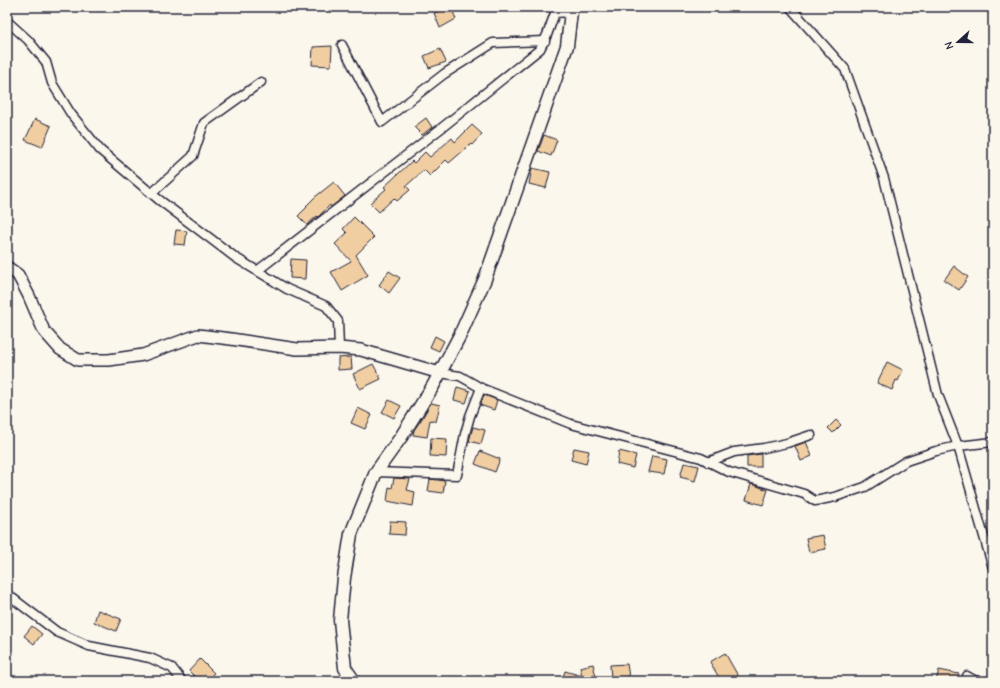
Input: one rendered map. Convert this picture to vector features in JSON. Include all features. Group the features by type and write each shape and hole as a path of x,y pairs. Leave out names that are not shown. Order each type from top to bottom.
{"main road":[{"path":"354,681 345,668 340,620 344,578 351,534 376,472 401,437 433,386 460,336 485,279 567,46 570,9"}],"street":[{"path":"790,7 845,69 884,178 938,395 958,446 993,568"},
{"path":"257,271 444,126 540,49 548,35 555,13 570,9"},
{"path":"7,20 28,40 46,62 52,83 71,114 100,150 152,193 236,258 287,289 326,306 338,321 339,348"},
{"path":"342,45 382,122 444,74 493,43 545,40"},
{"path":"152,193 193,156 204,123 261,82"},
{"path":"7,267 18,275 44,331 60,349 78,360 109,360 143,355 198,335 297,350 339,348 361,350 440,373 460,376 481,388 571,424 701,458 728,472 804,494 815,501 835,497 866,487 906,461 936,451 958,446 993,442"},
{"path":"376,472 457,475 470,416 481,388"},
{"path":"708,462 734,452 787,443 811,435"},
{"path":"7,594 57,632 89,646 150,658 172,668 182,681"},
{"path":"967,676 976,681"}],"building":[{"path":"451,7 456,19 440,28 434,13"},
{"path":"332,46 331,66 312,65 313,47"},
{"path":"440,49 446,62 429,68 424,56"},
{"path":"426,118 432,127 422,135 414,127"},
{"path":"35,119 51,126 42,147 25,140"},
{"path":"472,125 482,134 472,145 471,144 449,163 446,160 430,176 424,170 406,186 410,190 397,201 394,198 379,212 370,203 386,189 384,187 412,161 414,163 425,152 430,157 452,138 455,142"},
{"path":"544,135 557,140 551,156 538,151"},
{"path":"532,168 550,172 546,188 529,184"},
{"path":"334,182 345,196 331,207 330,205 307,225 298,216 315,197"},
{"path":"354,217 374,237 356,255 368,275 342,291 331,272 351,261 335,244 347,233 343,229"},
{"path":"176,230 187,231 185,245 174,244"},
{"path":"291,259 306,260 305,279 290,278"},
{"path":"954,266 968,277 959,290 944,280"},
{"path":"389,271 400,278 389,293 379,285"},
{"path":"435,336 444,341 439,351 430,347"},
{"path":"351,357 352,369 338,370 338,358"},
{"path":"887,362 903,370 898,381 896,380 892,390 877,383"},
{"path":"373,364 381,379 360,389 353,374"},
{"path":"457,387 470,391 466,403 454,400"},
{"path":"484,395 497,400 494,410 480,405"},
{"path":"389,400 401,406 394,418 382,412"},
{"path":"431,403 440,405 436,422 430,420 427,437 413,435 414,430"},
{"path":"358,408 372,415 365,429 351,423"},
{"path":"836,420 841,425 833,433 828,428"},
{"path":"473,427 485,430 481,444 469,441"},
{"path":"431,438 447,439 446,457 430,456"},
{"path":"806,442 812,456 801,461 795,446"},
{"path":"574,448 589,451 586,464 571,460"},
{"path":"480,451 500,459 495,472 475,464"},
{"path":"619,451 636,455 633,468 617,464"},
{"path":"761,454 761,467 747,467 747,456"},
{"path":"652,456 667,459 664,474 648,472"},
{"path":"684,463 699,466 695,481 680,477"},
{"path":"394,478 410,479 407,490 415,492 413,506 387,501 389,487 392,488"},
{"path":"430,479 445,481 443,493 428,491"},
{"path":"751,484 768,490 763,505 746,500"},
{"path":"390,521 406,522 405,535 389,534"},
{"path":"823,535 826,549 809,552 806,538"},
{"path":"98,610 121,619 116,631 94,622"},
{"path":"32,626 42,634 34,644 24,636"},
{"path":"725,653 741,681 721,681 710,662"},
{"path":"200,659 214,673 206,681 199,681 189,671"},
{"path":"593,664 596,677 591,678 593,681 562,681 565,671 582,676 580,667"},
{"path":"627,664 629,677 611,679 610,665"},
{"path":"939,670 959,674 958,681 936,681"}]}
